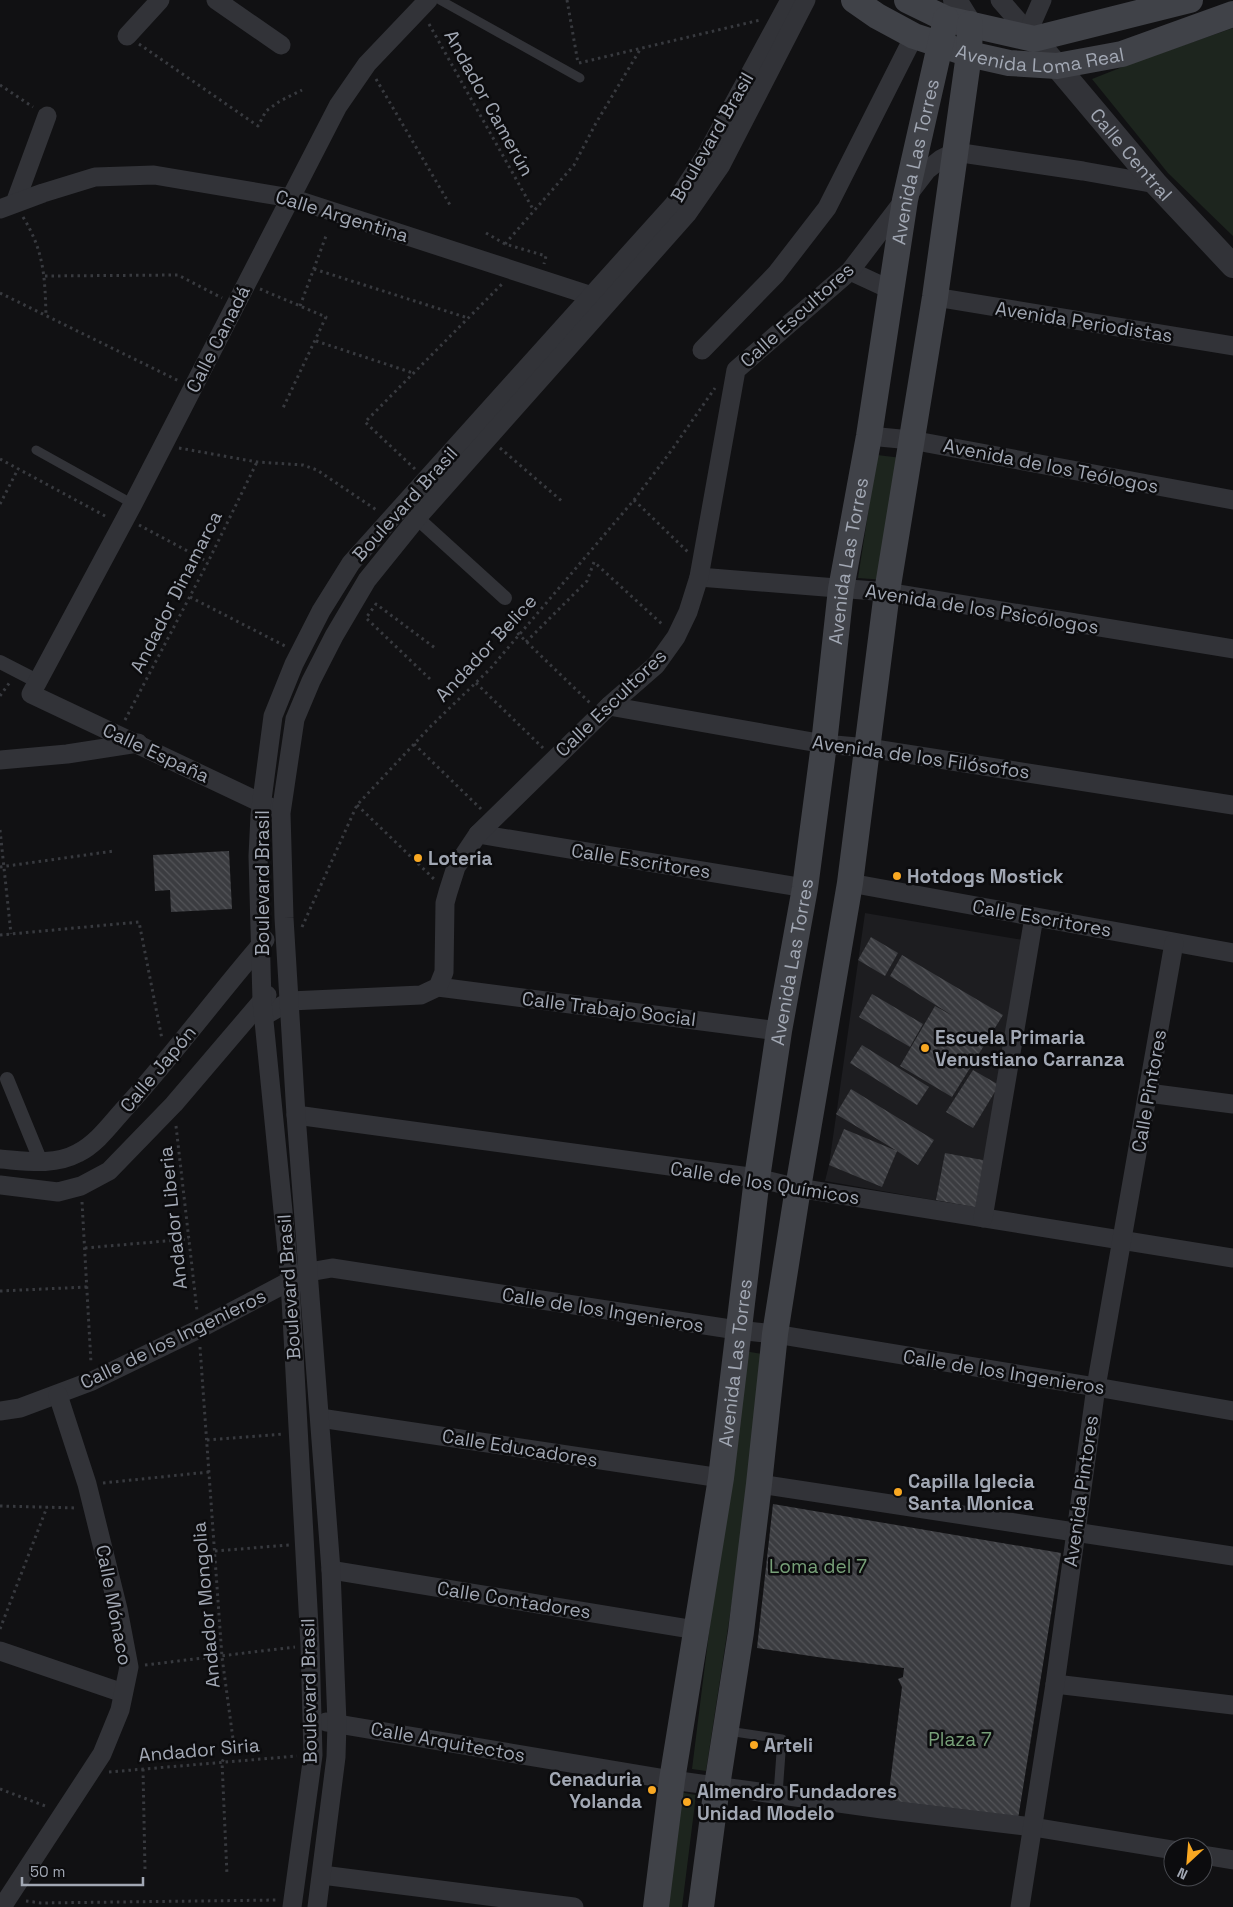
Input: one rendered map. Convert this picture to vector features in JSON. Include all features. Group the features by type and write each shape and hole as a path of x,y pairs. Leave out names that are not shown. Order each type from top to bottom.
{"main road":[{"name":"Avenida Loma Real","path":"854,0 877,16 914,36 940,45 1009,63 1057,66 1122,54 1233,14"},
{"name":"Avenida Loma Real","path":"906,0 956,11 1031,35 1190,0"},
{"name":"Avenida Las Torres","path":"656,1907 672,1780 720,1478 757,1178 779,1032 805,888 824,744 841,590 869,436 905,200 940,45 956,11"},
{"name":"Avenida Las Torres","path":"702,1907 717,1786 741,1632 775,1334 850,883 887,592 934,297 969,54 956,11"}],"street":[{"path":"126,36 160,0"},
{"path":"216,0 281,45"},
{"name":"Boulevard Brasil","path":"317,1907 336,1757 337,1723 331,1570 296,1115 284,918 281,813 295,719 311,681 334,636 367,580 417,518 687,214 721,165 806,0"},
{"path":"1000,0 1031,35"},
{"path":"1031,35 1042,0"},
{"name":"Calle Canadá","path":"35,688 236,306 338,106 367,64 424,4"},
{"name":"Boulevard Brasil","path":"293,1904 313,1755 310,1645 290,1281 263,1008 258,856 261,802 273,716 300,653 321,611 351,563 674,204 706,155 786,8"},
{"name":"Calle Central","path":"1031,35 1156,184 1233,266"},
{"path":"702,350 776,274 827,208 914,36"},
{"path":"7,206 47,116"},
{"path":"954,152 1156,184"},
{"name":"Calle Escultores","path":"438,987 444,972 445,904 448,892 456,868 478,834 605,710 656,665 676,637 688,612 700,571 736,370 850,271 927,170 954,152"},
{"name":"Calle Argentina","path":"7,206 95,177 154,174 291,198 592,296"},
{"path":"850,271 891,290"},
{"name":"Avenida Periodistas","path":"934,297 1233,346"},
{"name":"Avenida de los Teólogos","path":"869,436 911,440 1233,500"},
{"path":"417,518 505,598"},
{"name":"Avenida de los Psicólogos","path":"700,571 841,590 887,592 1233,650"},
{"path":"0,662 35,688"},
{"name":"Calle España","path":"35,688 118,734 281,813"},
{"name":"Avenida de los Filósofos","path":"605,710 824,744 868,748 1233,805"},
{"path":"0,760 68,754 138,743"},
{"name":"Calle Escritores","path":"478,834 805,888"},
{"name":"Calle Escritores","path":"850,883 1233,953"},
{"path":"983,1218 1034,916"},
{"name":"Calle Japón","path":"0,1159 41,1162 59,1160 79,1153 95,1141 166,1061 284,918"},
{"name":"Calle Pintores","path":"1123,1240 1174,943"},
{"name":"Calle Japón","path":"0,1185 58,1192 81,1186 109,1171 263,1008 287,966"},
{"path":"263,1008 290,1001 421,995 438,987"},
{"name":"Calle Trabajo Social","path":"438,987 779,1032"},
{"path":"6,1079 41,1162"},
{"path":"1148,1093 1233,1104"},
{"name":"Calle de los Químicos","path":"296,1115 757,1178 798,1188 1233,1258"},
{"name":"Avenida Pintores","path":"1033,1827 1055,1684 1096,1386 1123,1240"},
{"name":"Calle de los Ingenieros","path":"0,1411 20,1408 92,1381 199,1329 309,1272 332,1268 775,1334 1096,1386 1233,1411"},
{"name":"Calle Mónaco","path":"4,1902 102,1754 120,1710 129,1667 118,1609 87,1484 58,1395"},
{"name":"Calle Educadores","path":"320,1418 720,1478"},
{"path":"759,1484 1233,1556"},
{"name":"Calle Contadores","path":"331,1570 696,1630"},
{"path":"0,1651 123,1693"},
{"path":"1055,1684 1233,1705"},
{"name":"Calle Arquitectos","path":"312,1721 337,1723 672,1780 882,1809 1033,1827"},
{"path":"1020,1907 1033,1827 1163,1848"},
{"path":"1213,1857 1233,1860"},
{"path":"322,1875 574,1907"}],"lane":[{"path":"440,0 580,78"},
{"path":"36,450 127,515"},
{"path":"726,1731 782,1738 778,1794"}],"path":[{"path":"567,0 580,78"},
{"name":"Andador Camerún","path":"424,4 456,71 534,211"},
{"path":"578,63 641,48 786,8"},
{"path":"126,36 258,126 266,111 280,101 302,90"},
{"path":"505,244 574,165 596,123 641,48"},
{"path":"367,64 450,205"},
{"path":"0,85 47,116"},
{"path":"7,206 30,228 43,262 46,316"},
{"path":"486,233 505,244 546,256 540,279"},
{"path":"300,306 326,236"},
{"path":"314,269 468,318"},
{"path":"426,480 365,422 515,271"},
{"path":"45,276 178,274 236,306"},
{"path":"247,283 326,317 283,408"},
{"path":"0,293 193,388"},
{"path":"316,341 413,373"},
{"name":"Andador Belice","path":"287,966 357,805 414,744 490,669 634,500 721,380 736,370"},
{"path":"489,438 564,503"},
{"path":"163,445 256,462 303,465 317,470 391,519"},
{"path":"0,460 127,515 208,562"},
{"name":"Andador Dinamarca","path":"118,734 208,562 256,462"},
{"path":"0,504 18,469"},
{"path":"634,500 700,571"},
{"path":"526,642 587,581 594,562 676,637"},
{"path":"190,597 300,653"},
{"path":"376,604 435,648"},
{"path":"366,618 430,679"},
{"path":"508,624 526,642 605,710"},
{"path":"476,683 554,759"},
{"path":"414,744 492,820"},
{"path":"357,805 448,892"},
{"path":"0,830 2,867 11,934"},
{"path":"2,867 114,851"},
{"path":"0,935 139,922 166,1061"},
{"name":"Andador Liberia","path":"174,1104 199,1329"},
{"path":"81,1186 86,1248 92,1381"},
{"path":"86,1248 189,1239"},
{"path":"0,1291 87,1287"},
{"name":"Andador Mongolia","path":"199,1329 222,1657 233,1739 222,1762 227,1875"},
{"path":"207,1440 298,1433"},
{"path":"87,1484 209,1472"},
{"path":"0,1506 93,1508"},
{"path":"0,1629 47,1507"},
{"path":"215,1552 305,1544"},
{"path":"129,1667 310,1645"},
{"name":"Andador Siria","path":"88,1776 107,1772 313,1755"},
{"path":"143,1769 145,1870"},
{"path":"0,1789 63,1813"},
{"path":"4,1902 293,1904"}],"shaded area":[{"path":"1233,28 1233,236 1168,173 1092,79"},
{"path":"877,455 902,458 885,580 858,578"},
{"name":"Escuela Primaria Venustiano Carranza","path":"865,913 1023,940 979,1208 825,1181 829,1165"},
{"path":"744,1351 768,1355 706,1771 692,1769"},
{"path":"680,1792 696,1795 682,1907 666,1907"}],"building":[{"path":"229,851 232,909 171,912 170,890 155,891 153,855"},
{"path":"871,937 898,953 885,976 858,960"},
{"path":"902,955 1003,1015 952,1097 900,1066 935,1006 953,1016 890,976"},
{"path":"872,994 923,1024 910,1047 859,1017"},
{"path":"862,1045 929,1087 917,1105 850,1063"},
{"path":"973,1070 999,1085 973,1128 946,1112"},
{"path":"851,1089 934,1140 918,1165 836,1114"},
{"path":"844,1129 897,1151 882,1187 829,1165"},
{"path":"945,1153 988,1161 979,1208 936,1200"},
{"path":"773,1504 1061,1553 1017,1825 888,1800 902,1687 898,1679 903,1677 904,1668 757,1648"}],"place":[{"name":"Loteria","path":"418,858"},
{"name":"Hotdogs Mostick","path":"897,876"},
{"name":"Escuela Primaria Venustiano Carranza","path":"925,1048"},
{"name":"Capilla Iglecia Santa Monica","path":"898,1492"},
{"name":"Arteli","path":"754,1745"},
{"name":"Cenaduria Yolanda","path":"652,1790"},
{"name":"Almendro Fundadores Unidad Modelo","path":"687,1802"}],"park label":[{"name":"Loma del 7","path":"818,1566"},
{"name":"Plaza 7","path":"960,1739"}]}
